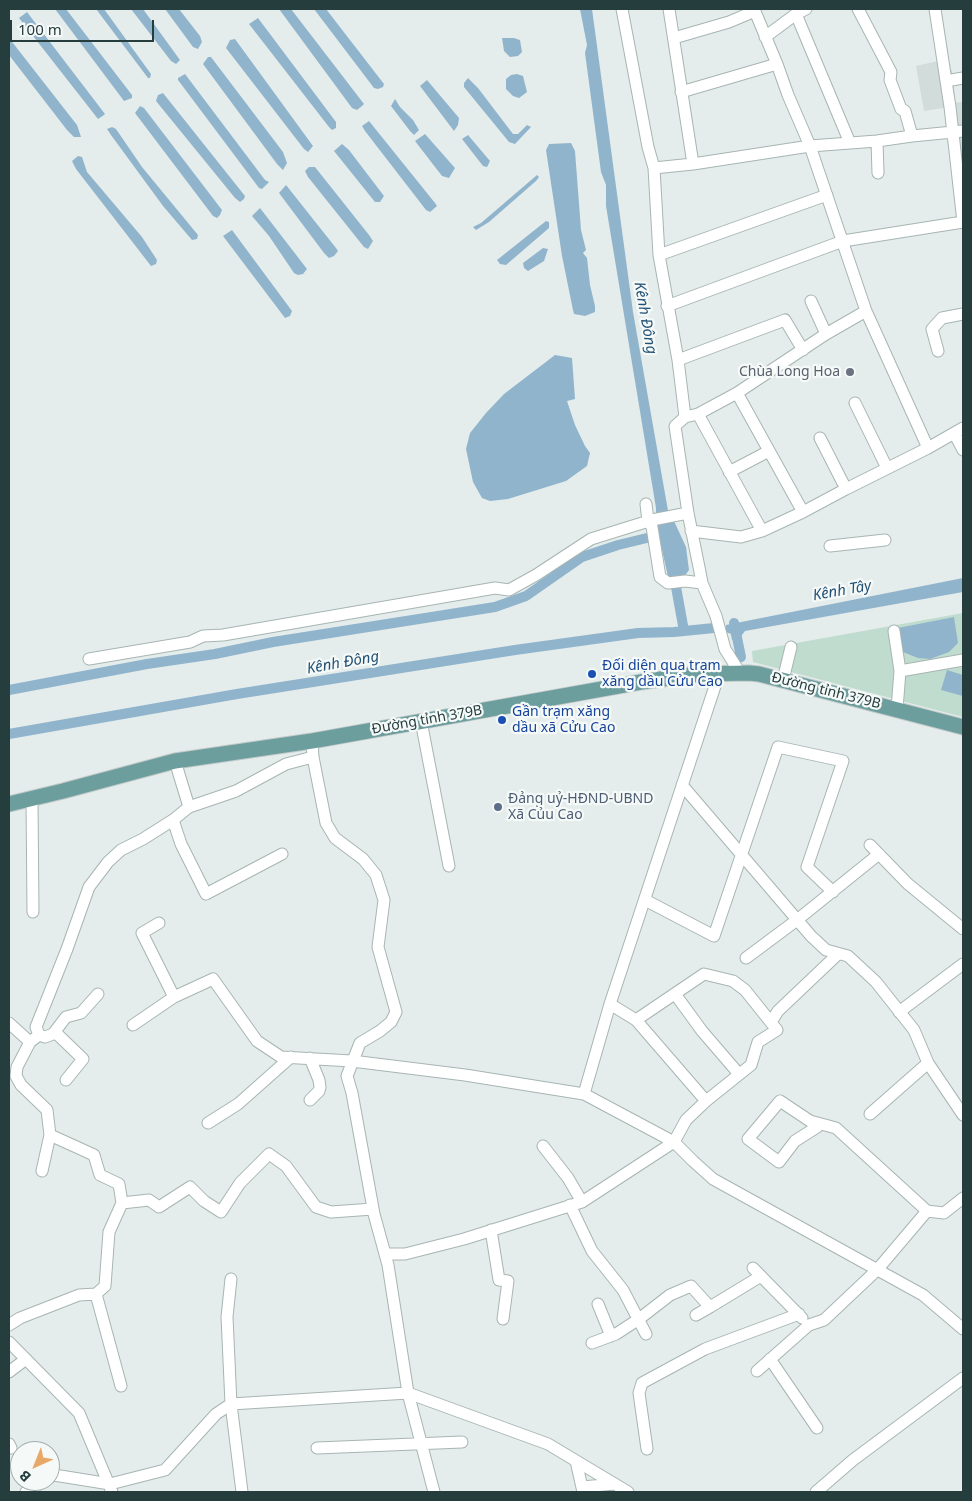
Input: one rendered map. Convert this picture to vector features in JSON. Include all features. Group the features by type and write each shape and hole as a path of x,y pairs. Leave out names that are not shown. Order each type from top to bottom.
{"main road":[{"name":"Đường tỉnh 379B","path":"9,804 174,761 312,741 640,682 697,674 759,674 963,727"}],"street":[{"path":"622,9 648,147 654,168 659,255 678,360 685,417"},
{"path":"669,9 693,164"},
{"path":"858,9 891,72 890,80 901,109 905,111 912,136"},
{"path":"667,306 843,241 963,222 958,131 946,81 935,9"},
{"path":"674,38 729,22 754,10 810,146 866,311 928,448"},
{"path":"765,37 801,11 850,142"},
{"path":"681,92 777,64"},
{"path":"946,81 963,78"},
{"path":"654,168 810,146 850,142 876,142 958,131"},
{"path":"876,142 878,173"},
{"path":"659,255 827,195"},
{"path":"811,301 826,334"},
{"path":"740,673 725,649 716,616 702,583 691,531 675,426 685,417 698,414 737,393 826,334 866,311"},
{"path":"938,351 932,330 942,318 963,314"},
{"path":"678,360 785,320 802,350"},
{"path":"737,393 804,512"},
{"path":"855,403 887,468"},
{"path":"698,414 762,531"},
{"path":"691,531 741,537 762,531 804,512 959,430 963,450"},
{"path":"820,438 846,489"},
{"path":"729,472 769,451"},
{"path":"646,504 652,527 660,577 668,583 685,581 702,583"},
{"path":"89,659 190,642 203,636 223,635 494,588 509,590 591,539 650,520 688,513"},
{"path":"830,546 885,540"},
{"path":"894,631 900,670 897,709"},
{"path":"783,680 791,647"},
{"path":"900,670 963,660"},
{"path":"584,1094 610,1004 720,674"},
{"path":"421,721 450,866"},
{"path":"312,741 313,757 326,823 335,838 363,859 376,875 384,900 378,947 396,1012 391,1022 360,1043 347,1076 356,1112 373,1209 388,1265 408,1393 434,1492"},
{"path":"645,900 714,936 778,747 843,761 807,867 833,892"},
{"path":"42,1171 50,1135 47,1110 21,1085 16,1076 17,1067 35,1039 36,1027 89,887 108,862 121,850 173,820 189,806 236,791 286,764 313,757"},
{"path":"174,761 189,806"},
{"path":"682,785 797,920 826,950 848,956 876,982 914,1030 928,1062 963,1115"},
{"path":"32,799 33,912"},
{"path":"173,820 181,844 206,894 282,854"},
{"path":"870,845 908,884 963,929"},
{"path":"746,958 833,892 879,854"},
{"path":"159,923 142,933 174,997"},
{"path":"771,1022 778,1011 838,954"},
{"path":"899,1012 963,964"},
{"path":"385,1254 405,1254 582,1202 674,1142 686,1120 706,1101 751,1065 758,1042 776,1030 745,990 733,981 704,974 636,1020"},
{"path":"133,1025 174,997 213,978 258,1041 281,1057 352,1061 465,1075 584,1094 674,1142 714,1178 922,1296 963,1330"},
{"path":"9,1023 35,1039 45,1037 55,1032 66,1017 81,1013 98,994"},
{"path":"675,994 702,1031 739,1074"},
{"path":"610,1004 636,1020 706,1101"},
{"path":"55,1032 83,1059 66,1080"},
{"path":"208,1123 238,1104 291,1057"},
{"path":"310,1058 320,1087 319,1091 310,1100"},
{"path":"870,1114 928,1062"},
{"path":"817,1127 795,1141 780,1162 748,1139 780,1100 810,1121 836,1128 927,1211 944,1213 963,1198"},
{"path":"9,1325 20,1318 79,1295 96,1294 105,1286 109,1232 122,1203 119,1184 100,1175 94,1155 50,1135"},
{"path":"543,1146 568,1178 582,1202"},
{"path":"122,1203 150,1200 159,1207 190,1187 204,1201 221,1212 240,1183 269,1154 286,1166 316,1207 331,1212 373,1209"},
{"path":"570,1205 592,1251 623,1290 646,1334"},
{"path":"757,1371 808,1325 824,1320 878,1270 927,1211"},
{"path":"490,1230 499,1280 508,1281 503,1319"},
{"path":"696,1315 710,1307 757,1272 808,1325"},
{"path":"231,1279 228,1317 231,1404 242,1492"},
{"path":"592,1343 611,1336 639,1320 670,1295 691,1286 710,1307"},
{"path":"96,1294 121,1386"},
{"path":"598,1304 611,1336"},
{"path":"647,1449 639,1393 642,1382 705,1349 799,1314"},
{"path":"9,1342 79,1413 111,1488"},
{"path":"9,1372 26,1359"},
{"path":"770,1359 817,1428"},
{"path":"816,1492 853,1460 963,1378"},
{"path":"60,1476 111,1488 165,1470 216,1414 231,1404 408,1393 548,1444 628,1492"},
{"path":"317,1448 462,1442"},
{"path":"576,1461 582,1490 615,1484"}],"shaded area":[{"path":"943,60 945,71 952,70 955,98 950,98 950,103 963,102 963,154 956,156 950,107 924,111 916,66"}],"green space":[{"path":"963,613 963,717 753,662 752,651"}],"water":[{"path":"55,9 66,9 132,95 132,98 124,101"},
{"path":"96,9 104,9 151,74 150,78 148,78"},
{"path":"131,9 143,9 180,60 176,64 171,61"},
{"path":"165,9 179,9 200,36 202,42 198,49 193,47"},
{"path":"279,9 291,9 364,104 362,106 357,110 352,108"},
{"path":"314,9 326,9 384,84 383,87 374,88"},
{"path":"580,9 592,9 633,312 670,522 674,521 686,547 689,570 684,577 669,581 656,523 656,508 606,206 606,185 601,172 585,53 587,45"},
{"path":"27,12 104,115 98,119 19,18"},
{"path":"258,18 336,122 336,128 332,130 329,127 249,24"},
{"path":"9,38 77,125 81,137 74,137 67,130 9,55"},
{"path":"502,38 520,40 522,52 518,56 510,57 504,51"},
{"path":"235,39 313,146 308,152 226,48 230,40"},
{"path":"208,57 211,57 283,152 287,163 283,170 203,64"},
{"path":"185,74 265,180 269,182 262,189 259,188 178,80 178,78"},
{"path":"511,75 523,76 527,92 519,98 513,96 506,89 506,79"},
{"path":"468,78 478,88 513,134 518,134 527,125 531,127 515,144 509,142 464,87 464,83"},
{"path":"427,80 459,118 458,125 454,131 420,86"},
{"path":"163,93 245,196 240,202 156,101 158,95"},
{"path":"395,99 419,130 414,135 391,106"},
{"path":"140,106 144,108 222,210 217,218 213,216 135,113"},
{"path":"369,121 435,203 437,206 430,212 426,210 365,131 362,126"},
{"path":"112,127 116,129 142,167 198,235 197,239 192,240 163,206 107,129"},
{"path":"425,134 455,168 449,178 442,176 415,141"},
{"path":"468,135 490,161 487,167 483,166 462,139"},
{"path":"571,143 575,151 581,230 586,250 583,253 587,258 595,306 595,312 585,316 574,314 573,310 562,256 546,150 549,144"},
{"path":"342,144 349,150 384,196 380,202 375,202 334,151"},
{"path":"78,156 82,157 87,172 142,237 157,260 156,264 151,266 76,169 72,161"},
{"path":"309,167 315,167 369,235 373,241 368,249 364,247 308,177 305,171"},
{"path":"537,175 539,177 536,181 489,222 476,230 473,227 481,223"},
{"path":"286,185 336,248 338,251 334,256 329,258 324,253 279,193"},
{"path":"260,208 307,269 303,274 298,275 294,273 269,236 252,216"},
{"path":"546,221 549,222 549,228 506,265 500,264 497,260"},
{"path":"232,230 292,311 290,316 285,318 223,236"},
{"path":"543,248 548,249 544,261 528,271 524,268 523,263"},
{"path":"555,355 572,358 575,399 567,401 575,425 590,453 587,466 566,481 508,499 490,501 482,498 473,482 466,449 470,433 504,394"},
{"path":"963,578 963,592 745,631 739,639 732,640 731,634 726,632 726,625"},
{"path":"954,617 958,643 949,652 930,659 918,658 903,652 898,628"},
{"path":"947,670 963,675 963,696 941,690"}],"waterway":[{"path":"9,690 273,642 495,607 526,596 582,557 618,545 651,537"},
{"name":"Kênh Đông","path":"674,576 684,631"},
{"path":"734,623 741,657 736,658"},
{"name":"Kênh Đông","path":"9,734 237,694 515,650 638,633 714,628"}],"place":[{"name":"Chùa Long Hoa","path":"850,372"},
{"name":"Đối diện qua trạm xăng dầu Cửu Cao","path":"592,674"},
{"name":"Gần trạm xăng dầu xã Cửu Cao","path":"502,720"},
{"name":"Đảng uỷ-HĐND-UBND Xã Củu Cao","path":"498,807"}],"water label":[{"name":"Kênh Tây","path":"842,591"}]}
